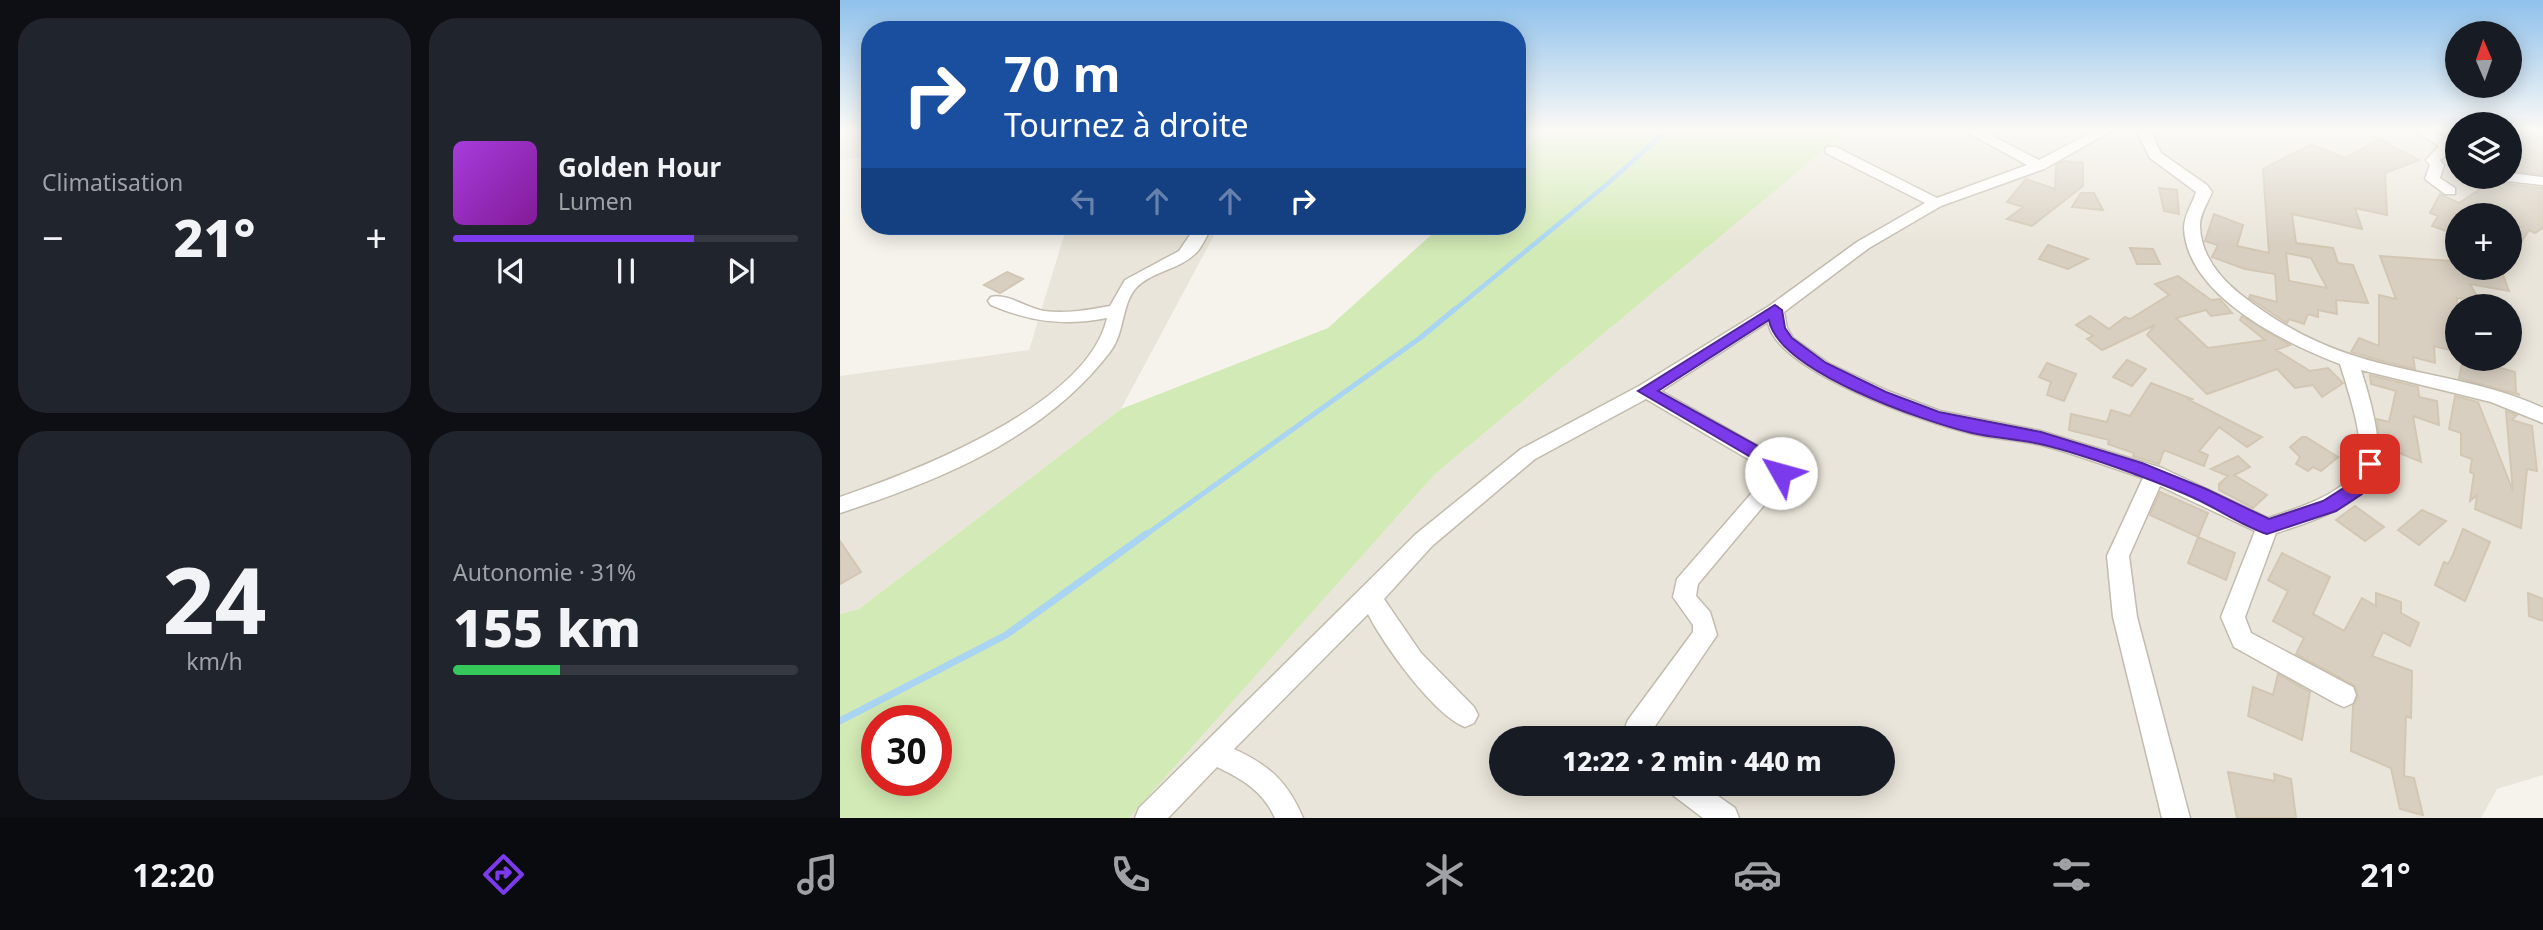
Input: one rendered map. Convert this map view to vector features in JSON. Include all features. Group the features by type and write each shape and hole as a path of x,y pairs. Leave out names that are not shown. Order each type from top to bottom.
{"street":[{"path":"1867,168 1936,203"},
{"path":"1149,818 1289,674 1371,597 1424,540 1469,499 1528,454 1646,391 1775,310 1863,245 1936,203 2033,168"},
{"path":"2176,168 2200,185 2204,192 2195,211 2192,228 2197,254 2212,280 2242,304 2318,349 2348,360 2506,401 2543,416"},
{"path":"2435,168 2431,174 2432,179 2445,188"},
{"path":"2522,179 2543,181"},
{"path":"840,505 920,476 1004,438 1045,410 1106,345 1112,333 1115,311 1121,297 1133,282 1191,249 1198,235"},
{"path":"997,301 1029,316 1060,319 1115,311"},
{"path":"1775,310 1778,329 1787,342 1821,367 1881,396 1935,417 1973,427 2041,438 2155,474 2267,527 2329,506 2356,489 2370,464 2370,436 2348,360"},
{"path":"1639,726 1704,635 1703,622 1684,599 1683,590 1688,579 1781,473 1781,469 1646,391"},
{"path":"2155,474 2118,556 2125,617 2176,818"},
{"path":"2267,527 2233,617 2234,627 2242,640 2344,695"},
{"path":"1371,597 1387,628 1410,662 1465,715"},
{"path":"1215,753 1263,775 1283,803 1289,818"},
{"path":"1695,796 1725,818"}],"shaded area":[{"path":"1802,168 2445,168 2445,189 2522,189 2522,168 2543,168 2543,775 2497,789 2481,818 1129,818 1435,474"},
{"path":"1064,235 1214,235 1121,409 859,609 840,614 840,376 1029,350"}],"green space":[{"path":"1526,168 1802,168 1435,474 1129,818 840,818 840,614 859,609 1121,409 1328,328 1431,235 1526,235"}],"building":[{"path":"2056,168 2083,168 2083,186 2032,226 2007,219 2023,207 2007,202 2026,179 2055,189"},
{"path":"2398,168 2385,173 2387,215 2355,208 2362,229 2292,214 2296,243 2333,248 2338,263 2353,265 2368,303 2336,300 2337,314 2318,310 2318,317 2308,314 2304,324 2289,319 2287,323 2249,298 2250,295 2277,302 2275,274 2245,269 2212,257 2218,245 2205,241 2214,214 2243,225 2237,246 2269,253 2263,169","holes":["2286,253 2311,258 2327,288 2289,281"]},
{"path":"2522,168 2543,168 2543,174 2522,172"},
{"path":"2522,186 2543,188 2543,228 2535,233 2529,230 2522,241 2522,203 2459,203 2480,189 2522,189"},
{"path":"2159,188 2177,190 2179,214 2164,211"},
{"path":"2081,193 2094,193 2103,210 2072,207"},
{"path":"2440,194 2459,203 2445,203 2445,231 2432,226 2438,216 2430,213"},
{"path":"2048,245 2088,259 2068,269 2039,259"},
{"path":"2130,248 2153,249 2160,264 2137,264"},
{"path":"2380,256 2445,261 2445,280 2505,280 2509,291 2470,284 2476,294 2445,294 2445,349 2434,346 2435,363 2413,357 2415,369 2351,352 2359,338 2379,346 2379,295 2396,299"},
{"path":"1007,272 1023,279 1000,293 984,285"},
{"path":"2178,276 2211,300 2220,299 2232,313 2211,316 2206,310 2176,318 2208,348 2265,340 2240,320 2242,316 2290,345 2276,350 2310,371 2328,368 2343,383 2322,397 2313,385 2295,388 2277,369 2207,394 2147,335 2155,325 2102,350 2087,339 2093,336 2076,325 2090,316 2109,329 2125,317 2130,319 2169,295 2155,284"},
{"path":"2127,360 2146,369 2132,386 2113,377"},
{"path":"2047,363 2076,374 2064,401 2047,395 2051,382 2039,377"},
{"path":"2460,371 2515,372 2516,393 2520,395 2459,378"},
{"path":"2370,375 2418,387 2419,397 2437,401 2439,425 2413,416 2421,462 2380,445 2377,419 2389,422 2396,391 2371,384"},
{"path":"2151,383 2192,399 2189,400 2262,437 2247,447 2219,427 2199,451 2208,455 2204,466 2164,450 2159,464 2108,444 2109,440 2069,430 2071,414 2107,422 2111,410 2130,416"},
{"path":"2455,396 2478,402 2513,491 2506,411 2517,415 2512,420 2532,426 2537,471 2527,469 2521,528 2475,509 2477,495 2470,501 2474,474 2470,472 2472,459 2461,455 2461,433 2449,429"},
{"path":"2302,437 2338,457 2321,471 2313,467 2308,471 2296,464 2300,457 2290,447"},
{"path":"2238,456 2250,467 2234,475 2267,495 2253,508 2219,490 2219,484 2228,476 2211,469"},
{"path":"2160,492 2208,513 2198,537 2150,515"},
{"path":"2355,506 2384,527 2365,541 2336,520"},
{"path":"2422,510 2446,521 2419,545 2398,530"},
{"path":"2463,529 2490,542 2465,601 2435,585 2444,562 2448,564 2452,557"},
{"path":"2198,537 2235,553 2226,580 2188,563"},
{"path":"840,541 861,572 840,584"},
{"path":"2282,553 2330,577 2313,614 2344,631 2362,598 2376,606 2376,593 2401,602 2401,613 2419,623 2410,646 2383,632 2372,656 2412,671 2411,718 2406,716 2404,776 2414,778 2423,815 2400,809 2391,768 2351,751 2353,706 2358,696 2355,686 2296,654 2304,638 2273,621 2288,591 2268,580"},
{"path":"2528,593 2543,599 2543,621 2529,616"},
{"path":"2278,674 2310,692 2302,740 2248,716 2253,687 2273,695"},
{"path":"2228,772 2275,781 2274,774 2291,779 2296,818 2237,818"}],"waterway":[{"path":"1453,311 1625,168"},
{"path":"1144,536 1420,338 1455,309"},
{"path":"840,721 1006,635 1146,534"}],"route":[{"path":"1781,473 1777,465 1670,407 1646,391 1775,310 1778,329 1787,342 1821,367 1881,396 1935,417 1973,427 2041,438 2155,474 2267,527 2329,506 2356,489 2370,464"}]}
